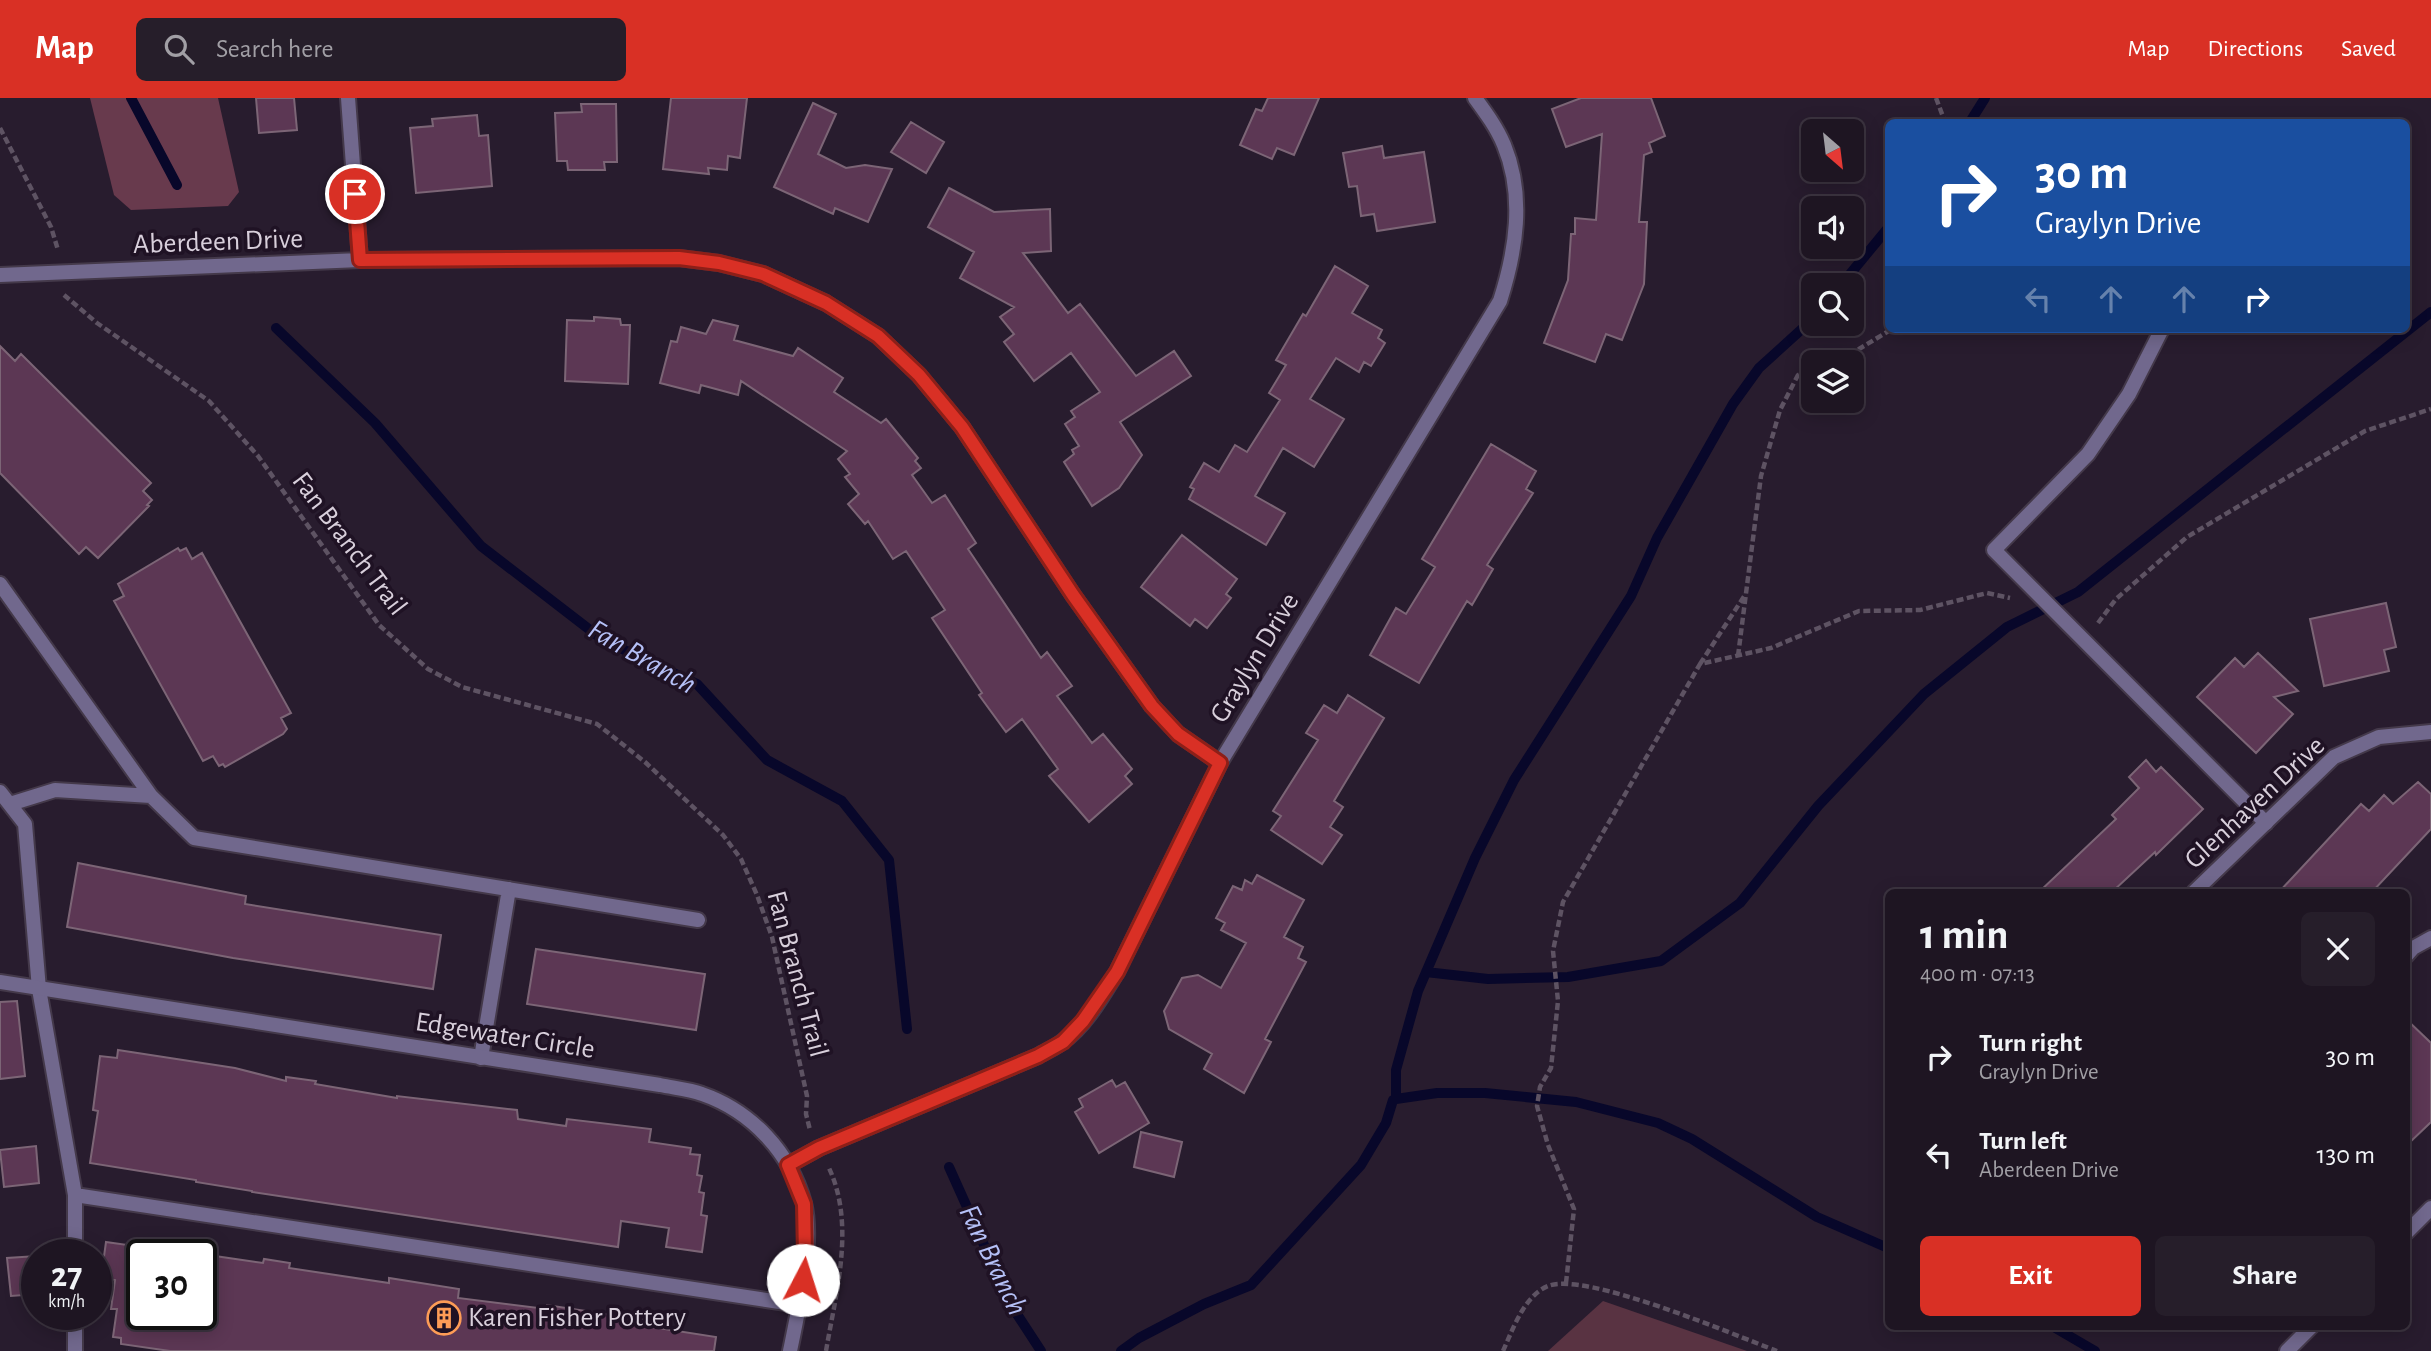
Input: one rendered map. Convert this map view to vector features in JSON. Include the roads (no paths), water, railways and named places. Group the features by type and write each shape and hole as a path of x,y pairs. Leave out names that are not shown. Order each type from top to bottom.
{"street":[{"path":"348,98 360,260"},
{"name":"Graylyn Drive","path":"788,1165 819,1148 1038,1056 1063,1042 1083,1021 1117,972 1220,763 1500,301 1515,246 1515,187 1504,146 1475,98"},
{"name":"Aberdeen Drive","path":"0,275 360,260 679,258 719,263 763,274 826,303 878,336 919,375 962,427 1073,595 1152,706 1178,734 1220,763"},
{"path":"2160,333 2129,394 2088,454 1994,550 2266,823"},
{"path":"0,584 151,796 194,838 698,920"},
{"name":"Glenhaven Drive","path":"2197,889 2334,757 2379,737 2431,732"},
{"path":"10,804 55,790 151,796"},
{"path":"0,792 25,824 39,989 75,1195 75,1239"},
{"path":"481,1058 509,889"},
{"path":"2410,953 2431,938"},
{"name":"Edgewater Circle","path":"0,982 660,1085 701,1093 728,1105 747,1118 776,1146 788,1165 804,1204 805,1256 790,1351"},
{"path":"75,1195 799,1306"},
{"path":"2410,1229 2431,1208"},
{"path":"75,1330 75,1351"},
{"path":"2287,1351 2308,1330"}],"waterway":[{"name":"Fan Branch","path":"131,98 177,185"},
{"path":"1972,119 1985,98"},
{"path":"1851,273 1885,232"},
{"path":"2410,329 2431,312"},
{"name":"Fan Branch","path":"276,328 375,423 481,546 603,640 697,684 767,760 842,801 889,860 907,1029"},
{"path":"1121,1351 1139,1338 1204,1304 1251,1285 1361,1165 1386,1123 1393,1100 1396,1099 1396,1070 1418,991 1475,858 1514,780 1631,596 1657,538 1733,404 1759,368 1801,330"},
{"path":"1426,972 1488,979 1568,977 1661,961 1740,903 1818,806 1924,694 2007,627 2078,592 2405,333"},
{"path":"1396,1099 1437,1093 1485,1093 1576,1102 1658,1123 1692,1139 1817,1217 1885,1247"},
{"name":"Fan Branch","path":"949,1167 1011,1305 1041,1351"},
{"path":"2059,1330 2095,1351"}],"place":[{"name":"Karen Fisher Pottery","path":"444,1318"}]}
